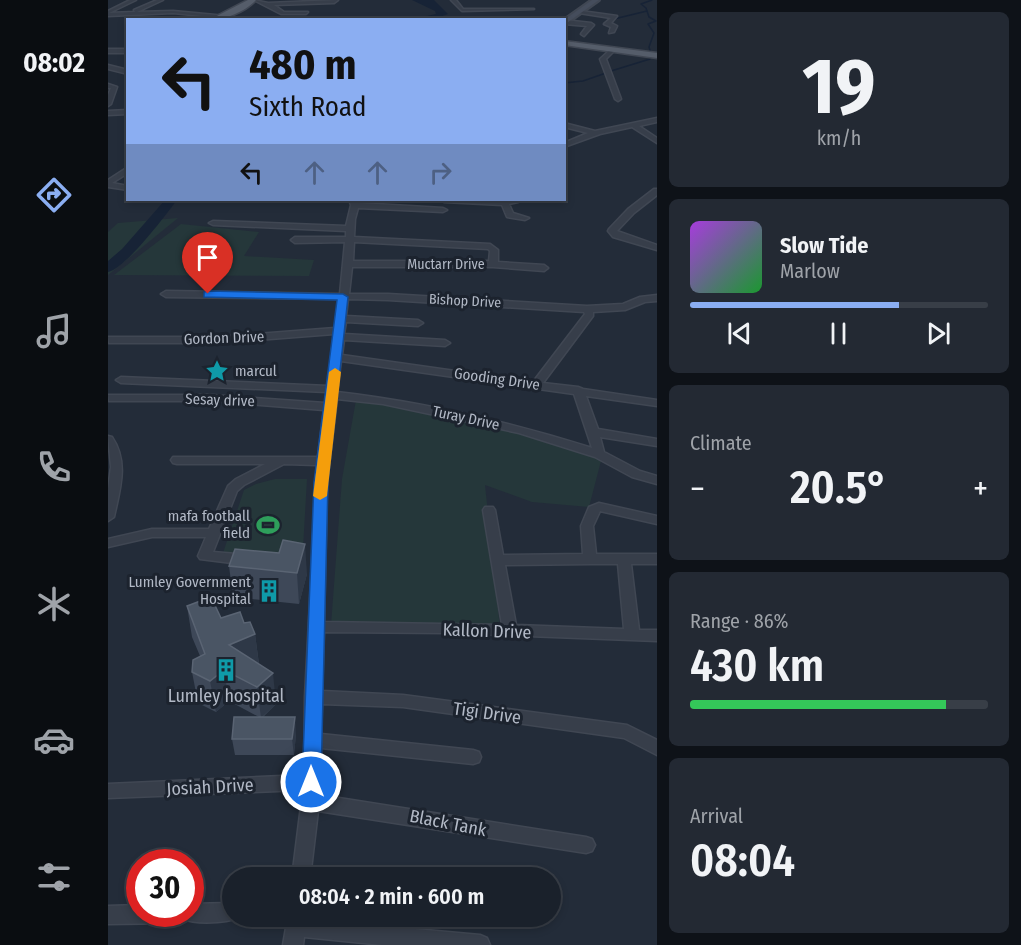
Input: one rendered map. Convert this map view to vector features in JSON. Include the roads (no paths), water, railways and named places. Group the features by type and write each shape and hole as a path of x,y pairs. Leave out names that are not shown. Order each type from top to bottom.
{"main road":[{"path":"218,18 254,0"},
{"path":"566,22 596,0"},
{"path":"566,44 657,57"}],"street":[{"path":"108,13 134,0"},
{"path":"130,14 161,0"},
{"path":"254,0 268,4 283,13 306,13"},
{"path":"268,4 334,2 336,0"},
{"path":"453,0 463,14"},
{"path":"463,14 532,9"},
{"path":"108,13 116,15 173,12 218,18"},
{"path":"581,12 615,17 607,24"},
{"path":"463,14 513,14"},
{"path":"108,23 116,15"},
{"path":"566,23 607,24 614,26 611,32"},
{"path":"584,34 591,25"},
{"path":"108,51 126,51"},
{"path":"610,52 603,59 618,99"},
{"path":"108,67 126,72"},
{"path":"108,86 114,87 108,104"},
{"path":"108,113 126,112"},
{"path":"566,143 595,133 657,120"},
{"path":"632,124 657,141"},
{"path":"566,126 595,133"},
{"path":"108,184 126,170"},
{"path":"108,184 126,188"},
{"path":"657,191 631,211 612,231 616,235 657,248"},
{"path":"464,201 505,203 512,201"},
{"path":"302,867 310,802 318,627 312,566 354,202 443,210"},
{"path":"505,203 510,216 525,218"},
{"path":"213,223 350,234"},
{"path":"295,240 350,234"},
{"name":"Muctarr Drive","path":"350,234 493,248 493,264"},
{"name":"Muctarr Drive","path":"348,264 493,264 544,268"},
{"name":"Bishop Drive","path":"166,294 388,297 587,309 625,307 643,299 657,298"},
{"path":"537,384 590,314 587,309"},
{"path":"339,329 418,323"},
{"path":"339,329 444,343"},
{"name":"Gordon Drive","path":"109,340 217,340 339,329"},
{"name":"Gooding Drive","path":"336,357 657,403"},
{"path":"121,380 331,397"},
{"path":"578,390 599,454"},
{"name":"Sesay drive","path":"109,398 331,397"},
{"name":"Turay Drive","path":"331,397 383,400 522,430 599,454 636,474 657,480"},
{"path":"593,432 657,443"},
{"path":"108,439 116,457 108,517"},
{"path":"177,460 324,461"},
{"path":"262,561 206,556 232,489 240,482 281,461"},
{"path":"590,559 587,526 593,510 609,508 657,520"},
{"path":"489,510 510,631"},
{"path":"108,543 152,533 214,533"},
{"path":"624,559 632,636"},
{"path":"498,560 657,559"},
{"name":"Kallon Drive","path":"318,627 657,636"},
{"name":"Tigi Drive","path":"313,697 404,701 627,732 657,748"},
{"path":"312,740 473,757"},
{"name":"Josiah Drive","path":"108,792 311,782"},
{"name":"Black Tank","path":"310,802 366,808 508,835 586,845"},
{"path":"204,913 222,912"},
{"path":"108,915 126,915"},
{"path":"295,929 480,945"}],"water":[{"path":"412,0 434,0 448,14 437,18 417,18 436,14 435,11"}],"waterway":[{"path":"647,11 641,4 652,0"},
{"path":"614,19 647,11"},
{"path":"647,11 649,17 656,21 648,24 654,33 649,47 651,54"},
{"path":"611,71 650,59"},
{"path":"566,83 583,81 606,73"},
{"path":"108,268 127,252 170,201"}],"place":[{"name":"marcul","path":"217,371"},
{"name":"mafa football field","path":"268,525"},
{"name":"Lumley Government Hospital","path":"269,591"},
{"name":"Lumley hospital","path":"226,670"}]}
